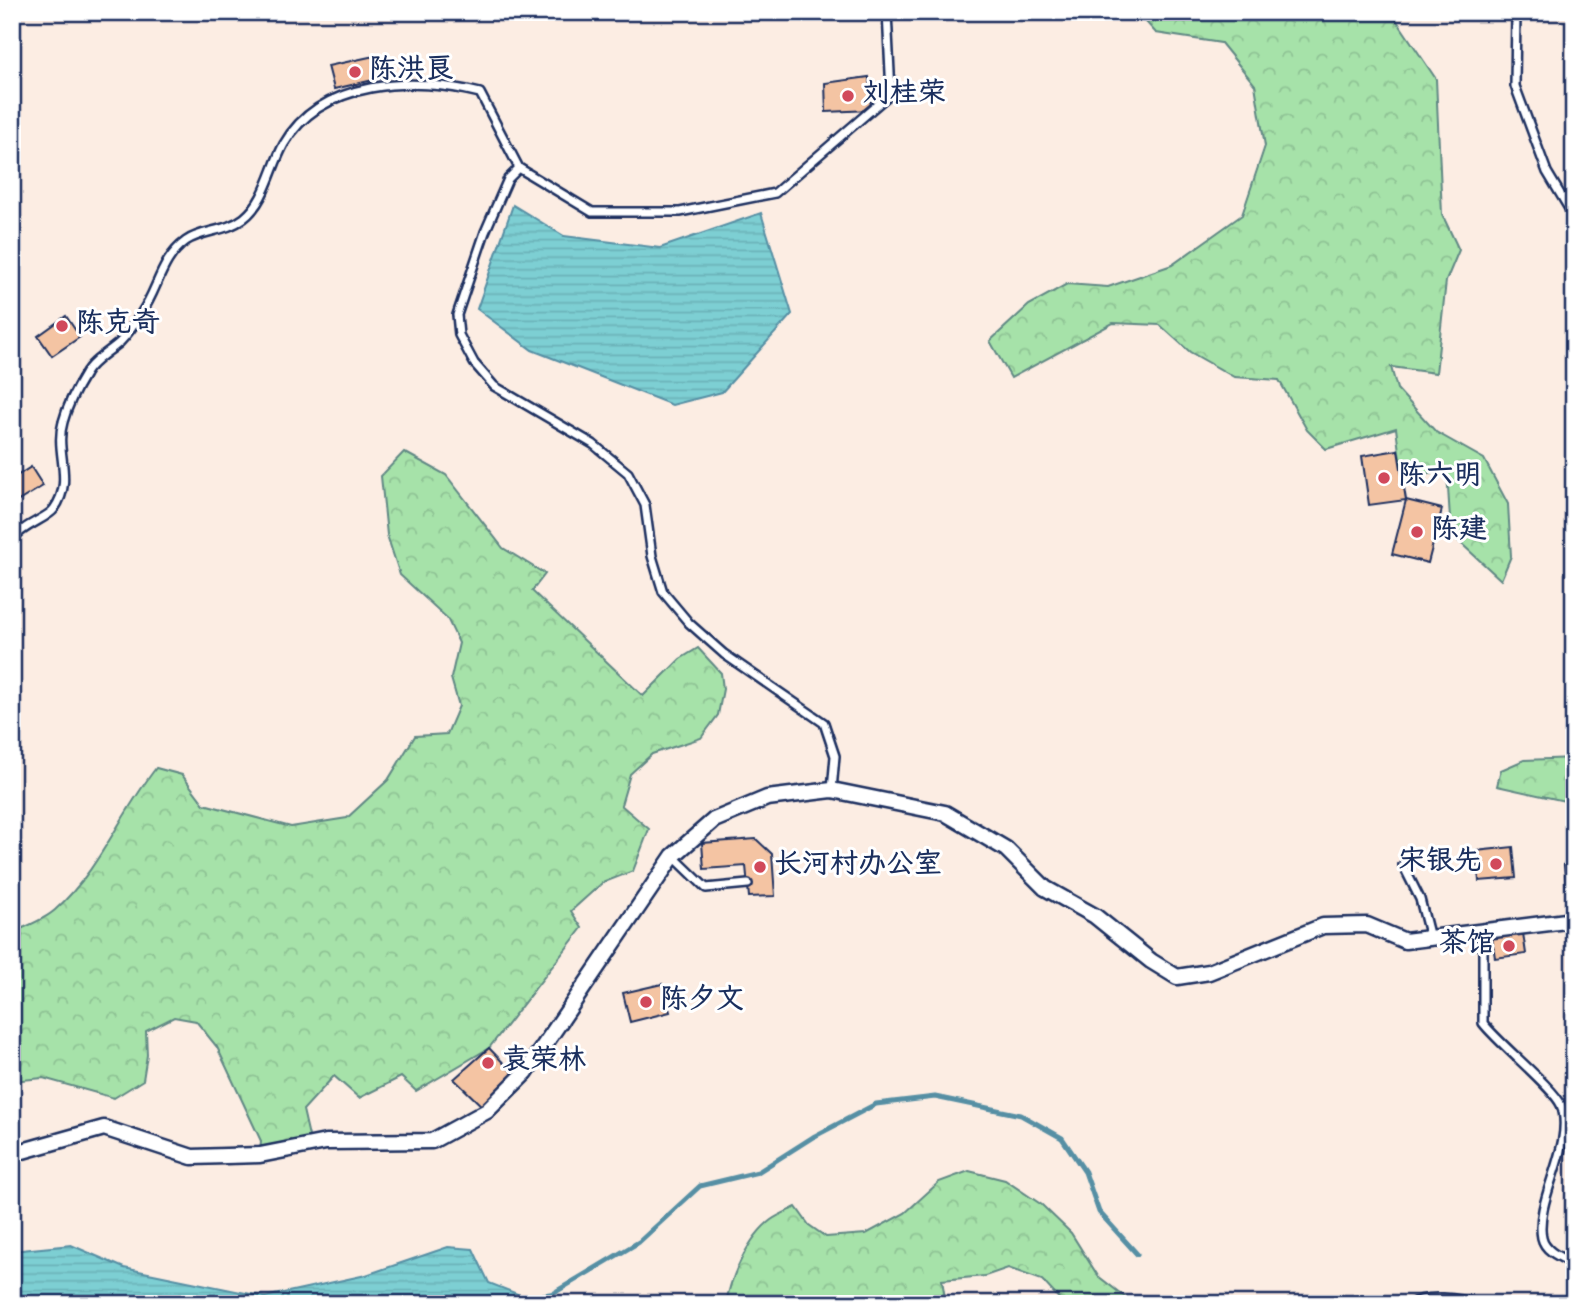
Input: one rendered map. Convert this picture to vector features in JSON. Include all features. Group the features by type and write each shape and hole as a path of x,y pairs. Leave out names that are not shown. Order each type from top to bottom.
{"street":[{"path":"12,1154 104,1128 192,1157 261,1155 326,1142 432,1141 487,1111 526,1072 673,856 714,820 767,798 832,790 945,813 1006,849 1045,888 1095,916 1151,961 1177,977 1209,972 1323,926 1367,925 1405,941 1574,920"}],"lane":[{"path":"12,539 24,526 53,512 65,491 62,423 86,371 122,339 144,310 172,253 188,239 223,230 246,217 268,184 285,143 312,110 342,94 398,85 457,87 480,93 519,168 592,212 680,212 775,193 891,93 887,12"},
{"path":"1516,12 1515,86 1547,172 1574,217"},
{"path":"519,168 508,179 485,232 457,315 459,335 474,363 494,386 593,444 628,473 645,505 652,556 663,592 689,623 724,654 824,723 835,755 832,790"},
{"path":"673,856 706,888 748,884"},
{"path":"1403,865 1420,899 1430,938"},
{"path":"1569,865 1574,906"},
{"path":"1483,931 1483,1023 1561,1104 1564,1129 1542,1222 1542,1239 1552,1253 1574,1264"},
{"path":"1410,1304 1416,1300 1445,1299 1477,1304"}],"green space":[{"path":"1137,12 1391,12 1436,79 1442,214 1459,250 1446,281 1436,373 1391,367 1397,389 1436,432 1484,459 1508,504 1511,556 1501,580 1451,534 1447,472 1402,475 1396,428 1326,449 1307,430 1279,380 1234,377 1190,352 1160,325 1113,323 1011,378 990,341 1029,305 1067,284 1108,287 1172,265 1242,215 1265,146 1255,85 1221,43 1156,33"},
{"path":"404,452 446,475 503,548 545,574 532,591 643,696 680,659 698,648 721,673 723,689 718,715 701,738 652,754 630,774 621,805 649,829 633,871 602,883 571,911 582,928 489,1048 416,1091 401,1077 359,1098 334,1076 303,1110 311,1145 260,1155 261,1141 217,1047 196,1021 174,1017 146,1031 147,1055 143,1080 114,1098 43,1078 12,1081 12,933 51,914 70,895 97,860 156,768 182,775 204,804 291,827 347,818 388,780 415,736 447,734 459,706 451,678 459,643 447,618 400,575 387,535 381,476"},
{"path":"1574,758 1574,803 1497,786 1501,770 1524,760"},
{"path":"969,1171 1005,1180 1042,1205 1071,1233 1098,1276 1134,1304 1064,1304 1042,1280 1008,1268 985,1276 942,1280 945,1298 952,1304 726,1304 736,1270 748,1247 763,1227 777,1216 796,1207 809,1225 826,1237 866,1234 905,1213 939,1182"}],"water":[{"path":"513,205 564,236 660,248 761,213 792,314 722,392 672,405 532,350 477,309"},
{"path":"71,1245 124,1268 265,1297 366,1275 448,1247 473,1249 489,1283 525,1297 557,1291 544,1304 12,1304 12,1251"}],"building":[{"name":"陈洪良","path":"379,55 382,78 334,89 328,66"},
{"name":"刘桂荣","path":"869,77 871,110 826,112 825,83"},
{"name":"陈克奇","path":"66,316 80,337 52,356 38,336"},
{"name":"陈六明","path":"1398,450 1406,500 1369,505 1362,456"},
{"path":"31,467 43,486 15,503 12,479"},
{"name":"陈建","path":"1406,500 1442,509 1428,563 1392,554"},
{"name":"长河村办公室","path":"756,839 772,854 775,896 749,897 746,866 704,869 702,843"},
{"name":"宋银先","path":"1513,847 1516,878 1479,881 1476,851"},
{"name":"茶馆","path":"1523,933 1526,954 1495,958 1492,938"},
{"name":"陈夕文","path":"662,984 670,1012 630,1022 623,993"},
{"name":"袁荣林","path":"489,1048 519,1079 487,1111 454,1079"}],"waterway":[{"path":"557,1291 639,1242 700,1186 758,1172 813,1137 876,1104 935,1097 1021,1115 1062,1138 1085,1172 1099,1212 1137,1254"}],"place":[{"name":"陈洪良","path":"355,72"},
{"name":"刘桂荣","path":"848,96"},
{"name":"陈克奇","path":"62,326"},
{"name":"陈六明","path":"1384,478"},
{"name":"陈建","path":"1417,532"},
{"name":"宋银先","path":"1496,864"},
{"name":"长河村办公室","path":"760,867"},
{"name":"茶馆","path":"1509,946"},
{"name":"陈夕文","path":"646,1002"},
{"name":"袁荣林","path":"488,1063"}]}
